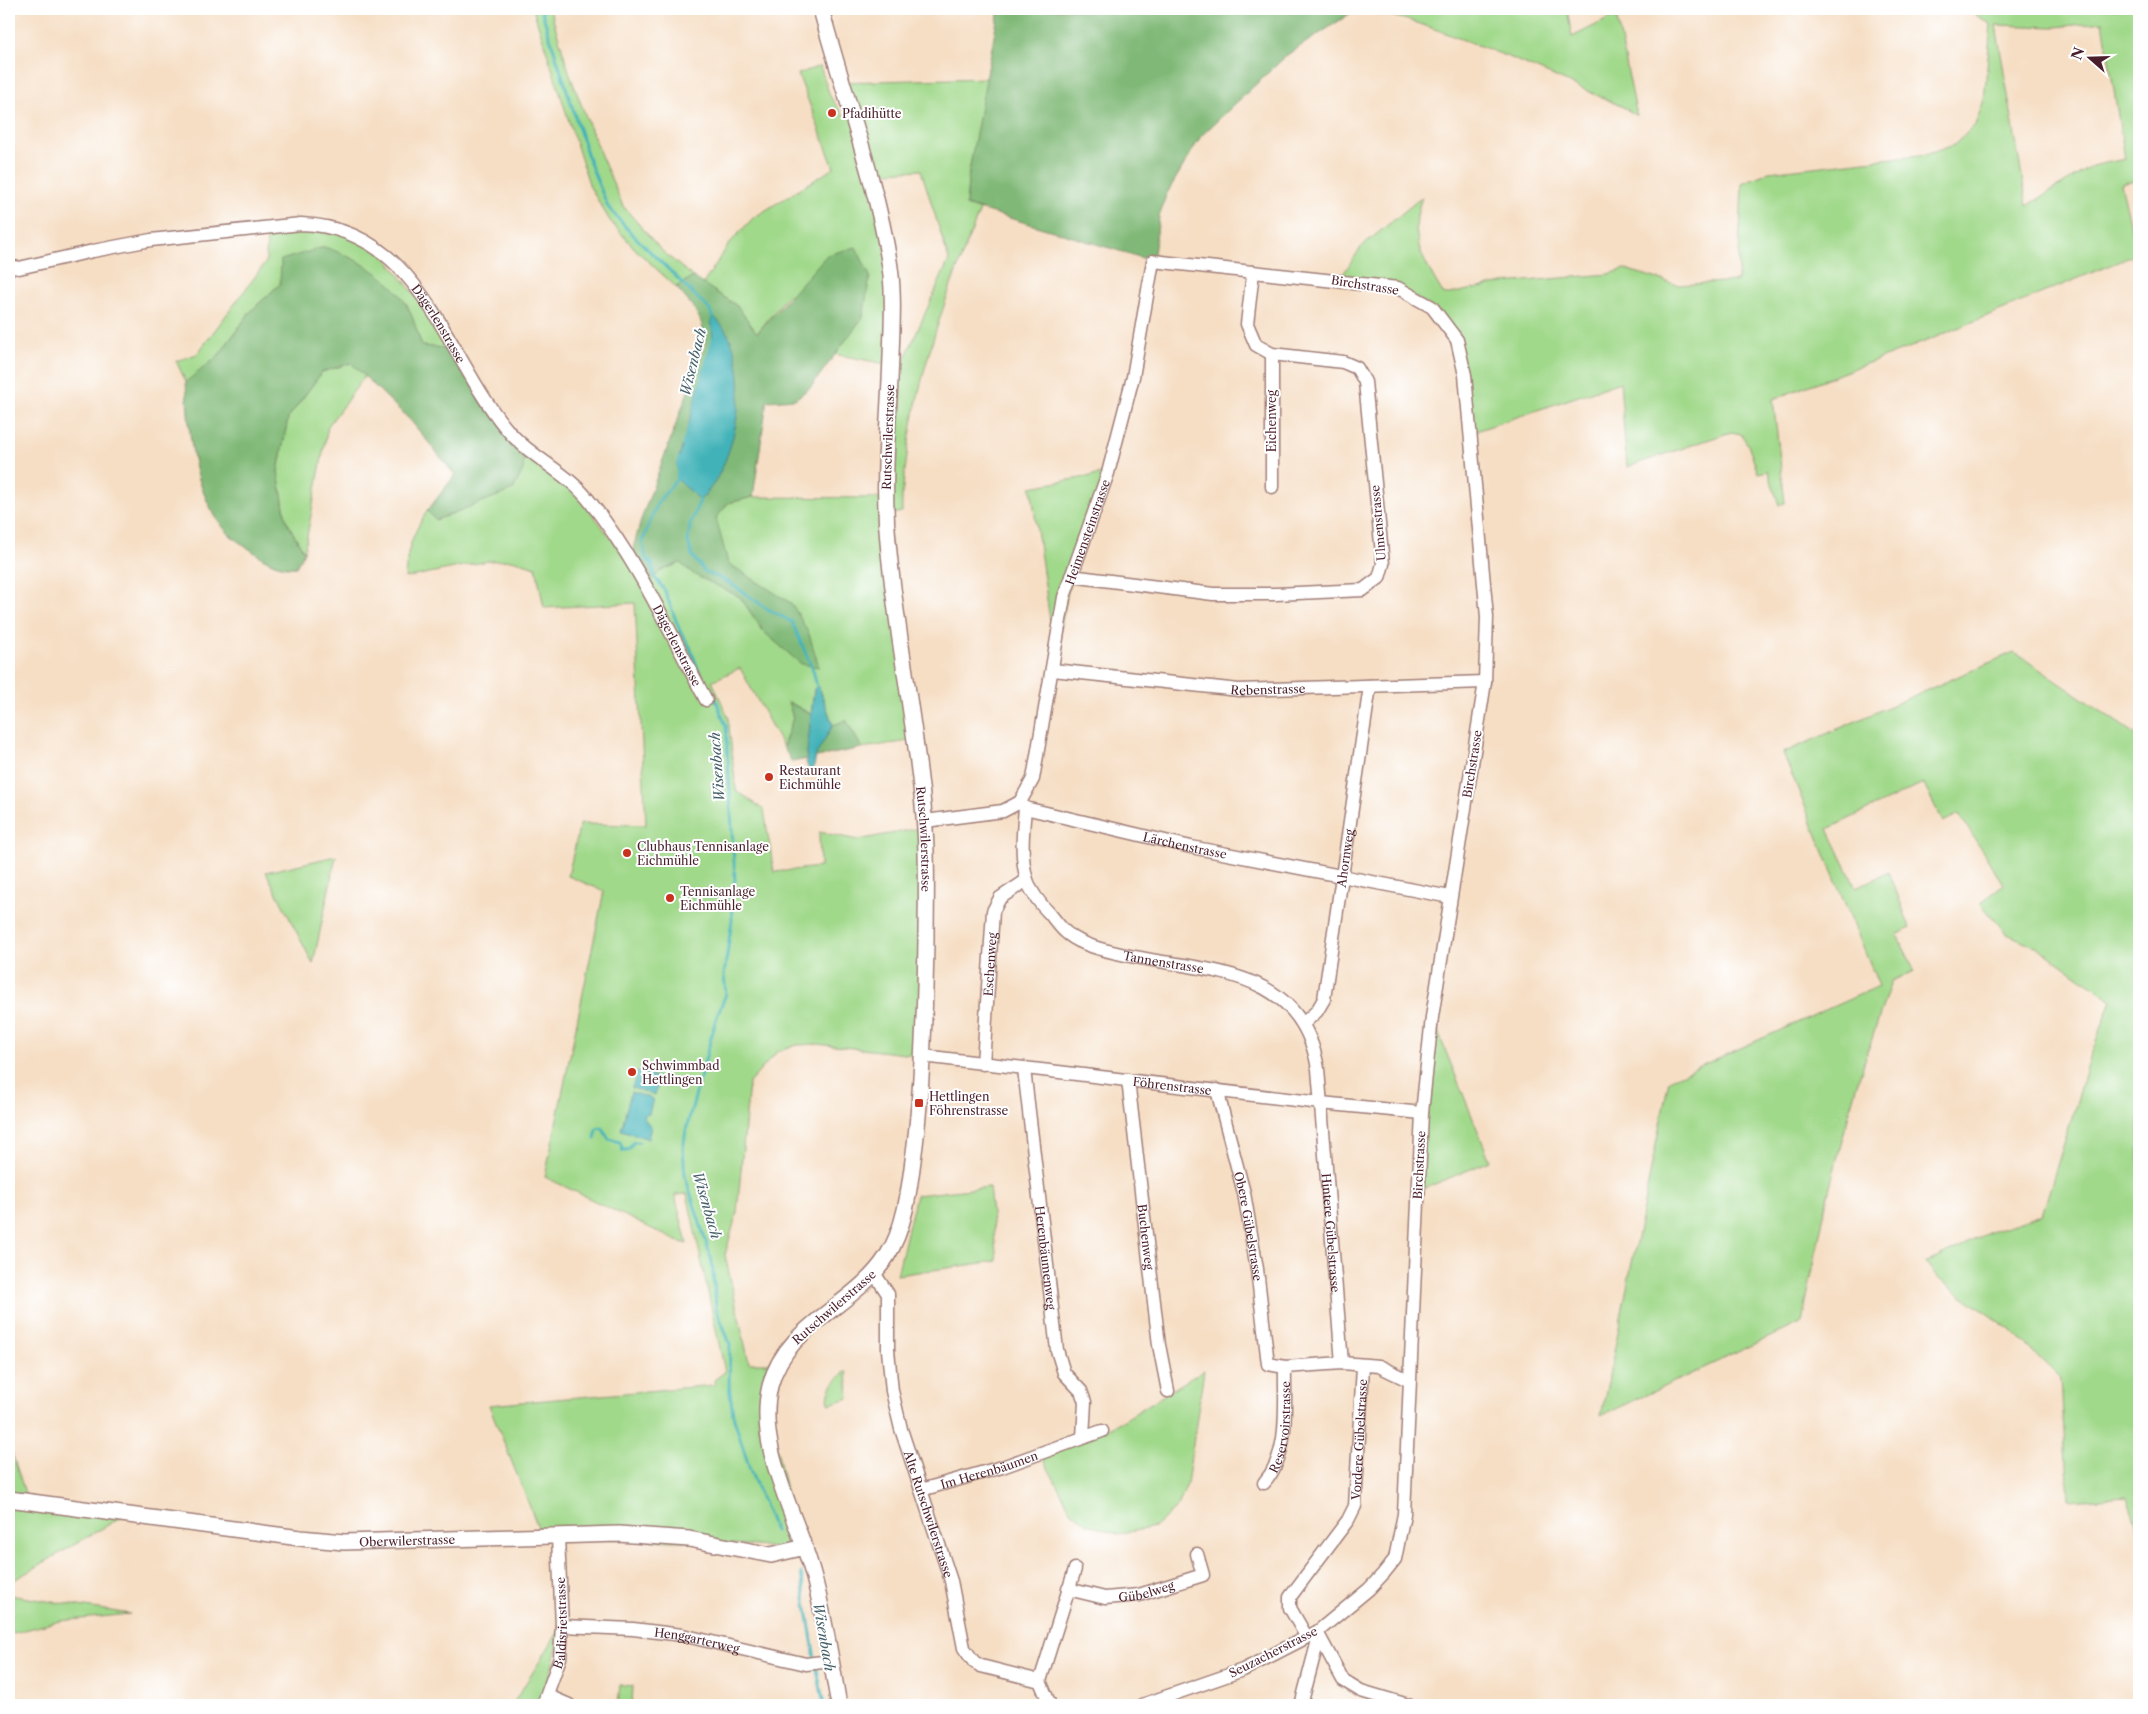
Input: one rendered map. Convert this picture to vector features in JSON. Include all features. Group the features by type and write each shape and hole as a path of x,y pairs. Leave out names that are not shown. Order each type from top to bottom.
{"street":[{"name":"Rutschwilerstrasse","path":"821,9 877,203 890,268 893,314 886,498 888,541 916,740 925,821 926,872 923,1056 915,1145 902,1222 895,1243 874,1273 800,1334 788,1347 778,1363 767,1404 770,1444 814,1576 827,1662 839,1705"},
{"name":"Dägerlenstrasse","path":"14,267 152,240 301,224 321,225 362,238 401,269 426,299 504,426 525,448 564,476 587,498 630,559 706,700"},
{"name":"Birchstrasse","path":"1153,261 1398,288 1432,307 1457,340 1465,375 1487,617 1485,682 1432,1017 1422,1113 1408,1380 1404,1514"},
{"name":"Heimensteinstrasse","path":"1023,805 1033,779 1064,597 1108,473 1133,377 1153,261"},
{"path":"1253,272 1247,324 1256,345 1272,354"},
{"name":"Ulmenstrasse","path":"1071,576 1222,594 1276,594 1363,590 1379,578 1383,564 1365,382 1357,368 1343,362 1272,354"},
{"name":"Eichenweg","path":"1272,354 1272,487"},
{"name":"Rebenstrasse","path":"1053,670 1239,690 1485,682"},
{"name":"Ahornweg","path":"1304,1023 1317,1012 1324,999 1370,686"},
{"path":"925,821 1003,811 1023,805"},
{"name":"Lärchenstrasse","path":"1023,805 1191,847 1450,897"},
{"name":"Tannenstrasse","path":"1023,805 1022,842 1027,880 1041,904 1068,934 1100,949 1234,975 1257,983 1273,992 1304,1023 1316,1055 1321,1103"},
{"name":"Eschenweg","path":"983,1064 993,911 1000,898 1027,880"},
{"name":"Föhrenstrasse","path":"923,1056 1321,1103 1422,1113"},
{"name":"Herenbäumenweg","path":"1024,1069 1058,1350 1064,1373 1081,1391 1085,1402 1083,1437"},
{"name":"Buchenweg","path":"1128,1080 1159,1345 1168,1391"},
{"name":"Obere Gübelstrasse","path":"1217,1090 1244,1193 1268,1364"},
{"name":"Hintere Gübelstrasse","path":"1321,1103 1342,1363"},
{"name":"Alte Rutschwilerstrasse","path":"874,1273 888,1294 888,1350 892,1391 901,1429 951,1581 964,1648 968,1656 981,1666 1040,1680"},
{"name":"Reservoirstrasse","path":"1268,1364 1285,1367 1342,1363 1379,1366 1408,1380"},
{"name":"Vordere Gübelstrasse","path":"1363,1366 1355,1506 1348,1520 1290,1597 1290,1608 1312,1634 1343,1680 1361,1691 1408,1705"},
{"name":"Reservoirstrasse","path":"1264,1483 1284,1443 1285,1367"},
{"path":"1083,1437 1102,1431"},
{"name":"Im Herenbäumen","path":"921,1490 1002,1467 1083,1437"},
{"name":"Oberwilerstrasse","path":"9,1499 300,1538 344,1542 619,1534 668,1536 771,1555 805,1548"},
{"name":"Seuzacherstrasse","path":"1142,1705 1243,1670 1312,1634 1369,1590 1395,1559 1404,1514"},
{"name":"Baldisrietstrasse","path":"545,1701 560,1658 562,1626 558,1537"},
{"name":"Gübelweg","path":"1068,1589 1105,1598 1140,1595 1203,1575 1197,1554"},
{"path":"1050,1705 1040,1680 1075,1569"},
{"name":"Henggarterweg","path":"562,1626 633,1629 682,1635 810,1664 827,1662"},
{"path":"1301,1705 1317,1644 1312,1634"},
{"path":"545,1701 568,1705"}],"green space":[{"path":"533,9 550,9 571,78 623,206 661,250 693,277 676,287 637,251 610,221 590,187"},
{"path":"999,9 1353,9 1351,13 1287,55 1201,136 1166,195 1159,217 1153,261 966,205 969,172"},
{"path":"1353,9 1567,9 1572,37 1616,15 1637,116 1623,107 1583,89 1482,47 1408,20 1381,14 1351,13"},
{"path":"1965,9 2139,9 2139,180 2121,184 2137,254 1924,342 1773,399 1785,503 1779,505 1768,471 1758,473 1748,445 1741,434 1731,432 1627,467 1620,382 1470,433 1457,340 1432,307 1398,288 1339,280 1362,246 1422,197 1416,225 1417,237 1424,260 1444,295 1503,283 1609,274 1625,269 1678,285 1738,281 1742,183 1769,172 1928,154 1954,145 1975,125 1984,100 1991,24","holes":["2103,22 2125,159 2092,166 2027,206 1996,25 2055,27"]},
{"path":"820,66 830,96 843,115 850,113 841,82 987,78 969,172 966,205 980,210 946,300 927,361 912,423 902,512 887,515 916,740 862,748 846,721 833,725 819,687 817,687 814,689 811,714 789,702 793,718 783,747 740,668 712,681 728,717 736,790 764,810 774,872 820,867 819,832 858,840 925,827 923,1056 817,1044 797,1045 777,1052 749,1083 737,1212 725,1255 749,1363 778,1363 767,1404 799,1550 710,1542 542,1537 489,1405 715,1385 714,1380 725,1372 687,1194 675,1195 687,1244 677,1241 545,1177 604,891 568,876 580,824 646,825 635,603 544,608 536,567 512,560 488,561 405,578 407,559 414,535 427,511 436,520 525,449 564,476 646,585 661,571 680,562 695,575 740,597 764,632 792,604 727,563 716,518 728,503 753,497 885,498 890,378 898,374 949,260 921,170 868,173 890,268 891,365 834,354 863,317 788,295 757,333 737,306 703,284 729,244 753,218 834,168 798,74"},
{"path":"321,225 380,250 457,349 422,346 407,304 280,284 250,312 218,356 186,382 176,361 197,354 266,262 267,229"},
{"path":"324,247 359,262 392,286 414,321 422,346 457,349 525,449 523,470 513,490 436,520 427,511 455,475 411,421 351,363 322,372 288,418 278,471 286,520 304,552 296,567 284,567 266,560 231,536 207,501 200,482 191,442 186,382 218,356 250,312 280,284 281,260"},
{"path":"856,247 870,276 863,317 811,387 795,399 767,401 753,497 728,503 716,518 728,563 792,604 809,634 819,667 801,664 764,632 740,597 695,575 680,563 661,571 646,586 630,559 642,517 705,345 703,327 697,313 676,287 693,277 737,306 757,333 827,255"},
{"path":"351,363 365,376 328,426 304,552 286,520 278,472 288,418 322,372"},
{"path":"1108,473 1071,576 1055,656 1031,487"},
{"path":"2014,652 2139,737 2139,1532 2127,1496 2068,1500 2061,1379 2013,1332 1939,1279 1926,1263 1995,1230 2042,1215 2091,1055 2112,1000 2037,947 2007,934 1981,904 2003,884 1959,814 1943,822 1923,783 1828,829 1856,888 1889,872 1910,928 1897,935 1915,971 1891,981 1856,1087 1829,1190 1802,1322 1601,1416 1669,1080 1879,986 1783,753"},
{"path":"788,702 811,714 807,755 822,744 833,725 846,720 862,748 792,762 783,747 793,718"},
{"path":"336,856 313,964 266,872"},
{"path":"1432,1017 1490,1161 1418,1191"},
{"path":"989,1187 997,1261 897,1275 916,1195"},
{"path":"1204,1370 1187,1484 1178,1506 1155,1527 1118,1534 1087,1524 1071,1511 1040,1453 1102,1431 1124,1420"},
{"path":"847,1372 849,1398 829,1404 830,1390"},
{"path":"9,1444 28,1502 125,1515 9,1583"},
{"path":"9,1595 130,1614 60,1621 9,1634"},
{"path":"562,1626 543,1705 512,1705"},
{"path":"620,1685 633,1686 632,1705 618,1705"}],"water":[{"path":"714,317 728,334 736,356 739,382 738,409 733,436 725,461 714,483 700,500 677,479 677,465 713,337 711,320"},
{"path":"819,687 833,725 816,755 813,772 809,770 806,762 814,689"},
{"path":"637,1071 660,1078 655,1095 632,1088"},
{"path":"631,1092 653,1099 649,1114 646,1113 644,1118 651,1127 648,1139 621,1130"}],"waterway":[{"name":"Wisenbach","path":"541,9 590,163 608,207 631,233 710,310 714,322"},
{"name":"Wisenbach","path":"694,412 713,338"},
{"name":"Wisenbach","path":"683,445 692,418"},
{"name":"Wisenbach","path":"679,458 677,479 658,502 642,542 646,559 652,564 655,578 664,589 680,631 690,647 701,677 716,700 726,726 735,880 731,897 732,920 724,975 726,994 717,1016 686,1130 683,1149 685,1176 712,1261 716,1308 730,1344 729,1385 733,1415 750,1470 775,1531"},
{"path":"700,500 690,525 688,541 692,555 704,571 730,583 766,608 792,622 813,670 817,687"},
{"path":"595,1139 597,1129 602,1128 609,1139 620,1142 623,1151 629,1149 633,1142 639,1142"},
{"name":"Wisenbach","path":"801,1573 815,1659"},
{"name":"Wisenbach","path":"816,1665 824,1705"}],"place":[{"name":"Pfadihütte","path":"832,113"},
{"name":"Restaurant Eichmühle","path":"769,777"},
{"name":"Clubhaus Tennisanlage Eichmühle","path":"627,853"},
{"name":"Tennisanlage Eichmühle","path":"670,898"},
{"name":"Schwimmbad Hettlingen","path":"632,1072"},
{"name":"Hettlingen Föhrenstrasse","path":"919,1103"}]}
